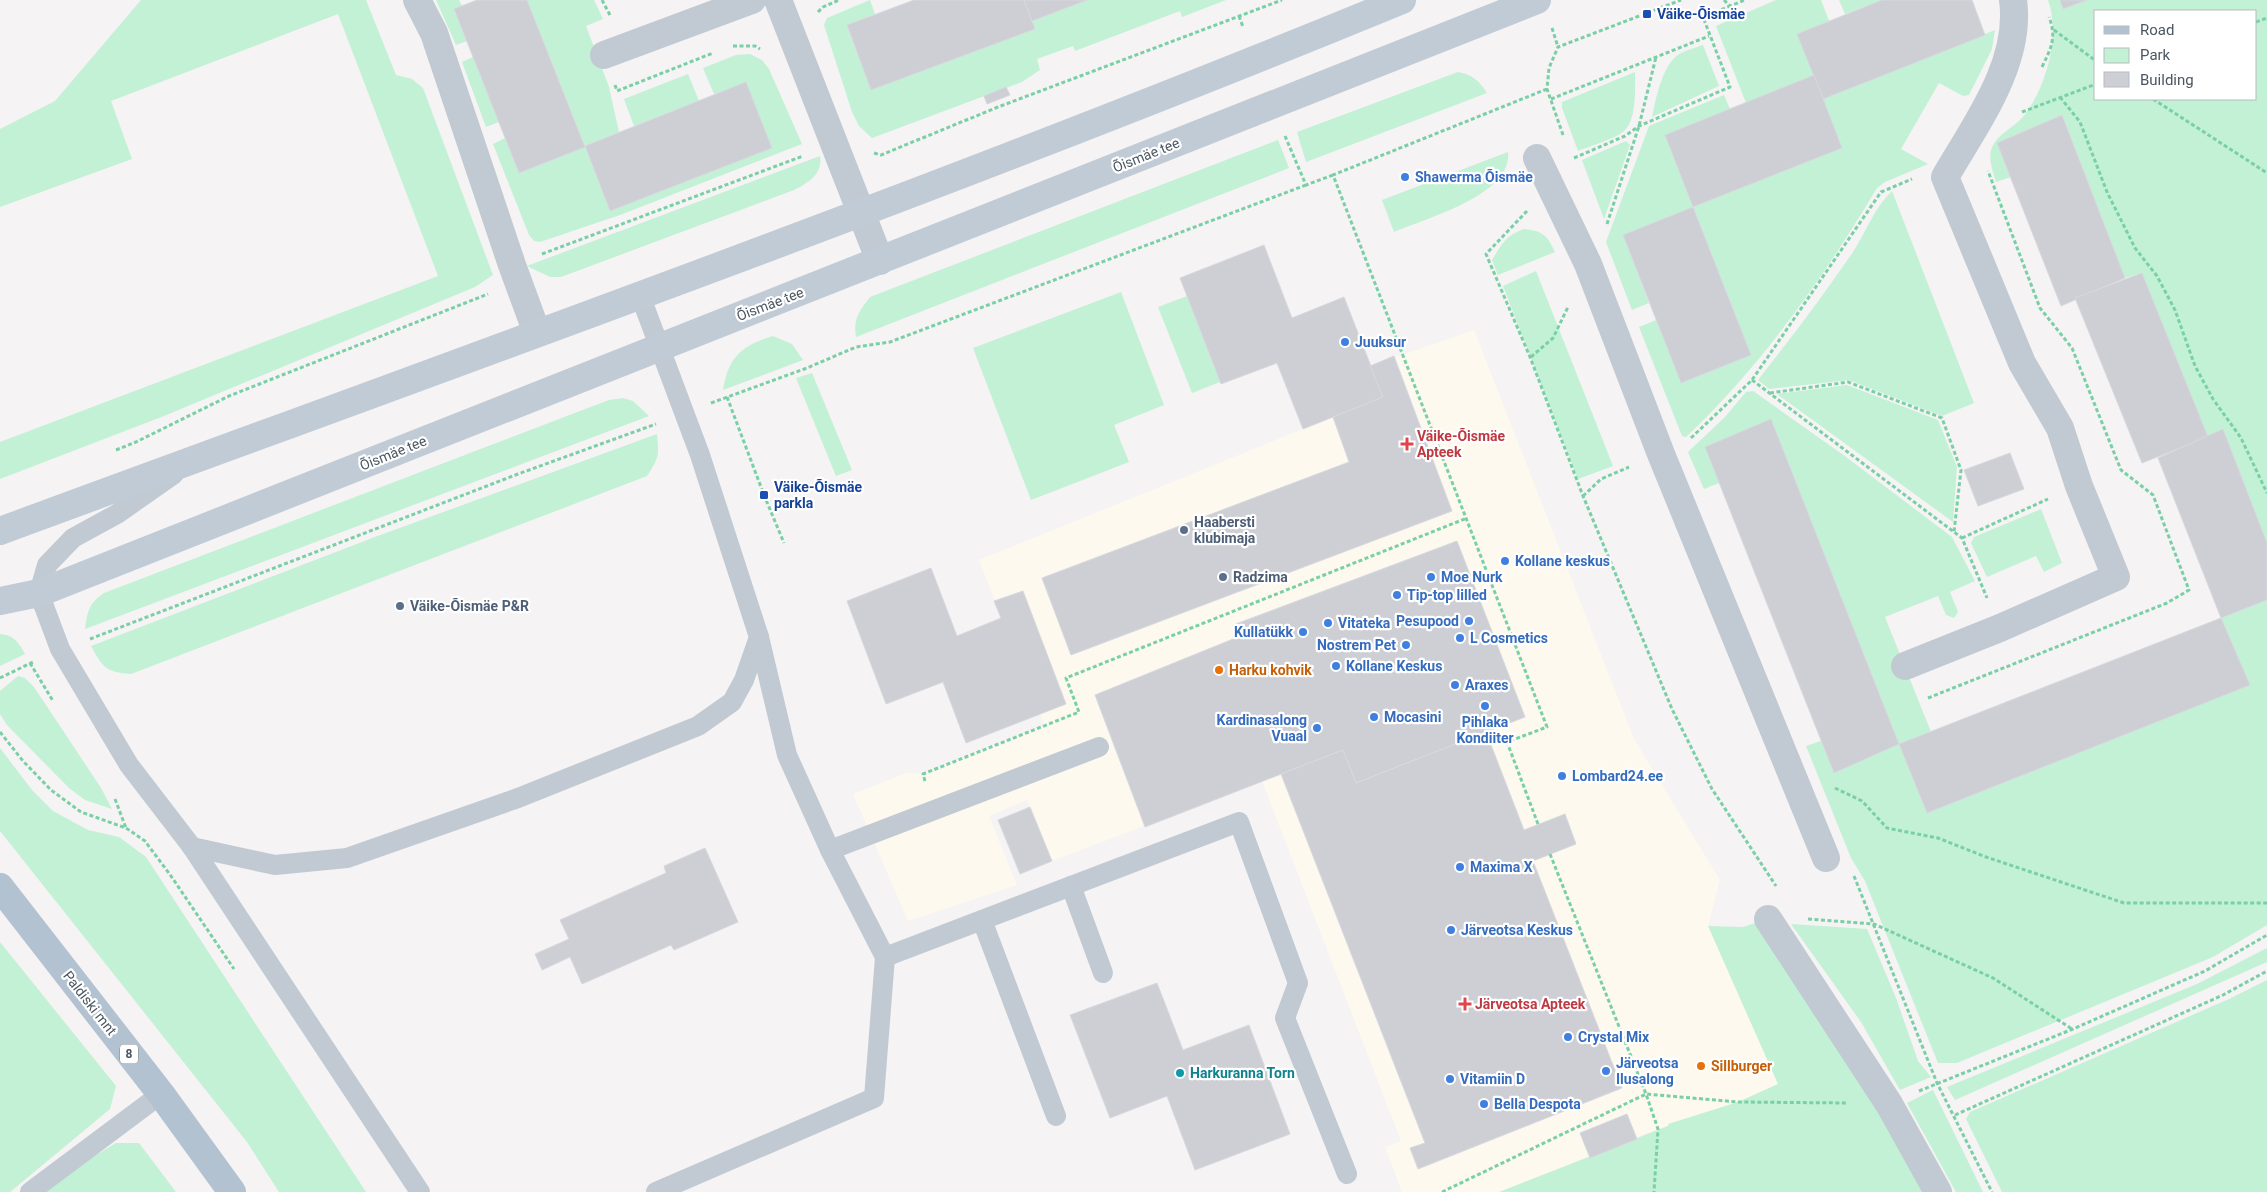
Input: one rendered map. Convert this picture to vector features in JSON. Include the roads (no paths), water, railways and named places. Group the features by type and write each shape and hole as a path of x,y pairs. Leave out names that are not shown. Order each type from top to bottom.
{"main road":[{"path":"0,532 862,214 1247,64 1402,0"},
{"name":"Õismäe tee","path":"0,601 39,593 1537,0"},
{"path":"0,618 15,612 39,593"},
{"path":"0,879 24,917"},
{"name":"Paldiski mnt","path":"0,887 161,1094 232,1192"}],"street":[{"path":"417,0 434,33 512,265 537,333"},
{"path":"604,55 752,0"},
{"path":"778,0 880,261"},
{"path":"1905,666 2000,628 2116,577 2079,486 2060,428 2022,363 1945,177 1989,99 2008,58 2016,18 2013,0"},
{"path":"1536,158 1588,264 1668,472 1826,858"},
{"path":"1768,919 1889,1104 1938,1192"}],"lane":[{"path":"640,295 694,437 759,637 787,755 830,850 885,957 874,1098 656,1192"},
{"path":"196,459 117,514 73,538 47,565 39,593 60,649 129,765 192,847 420,1192"},
{"path":"192,847 275,865 347,858 518,798 698,726 732,702 744,680 759,637"},
{"path":"830,850 1099,748"},
{"path":"885,957 1239,822 1298,983 1285,1018 1347,1174"},
{"path":"1071,886 1102,973"},
{"path":"982,920 1056,1116"},
{"path":"30,1192 161,1094"}],"place":[{"name":"Väike-Õismäe","path":"1647,14"},
{"name":"Shawerma Õismäe","path":"1405,177"},
{"name":"Juuksur","path":"1345,342"},
{"name":"Väike-Õismäe Apteek","path":"1407,444"},
{"name":"Väike-Õismäe parkla","path":"764,495"},
{"name":"Haabersti klubimaja","path":"1184,530"},
{"name":"Kollane keskus","path":"1505,561"},
{"name":"Radzima","path":"1223,577"},
{"name":"Moe Nurk","path":"1431,577"},
{"name":"Tip-top lilled","path":"1397,595"},
{"name":"Väike-Õismäe P&R","path":"400,606"},
{"name":"Pesupood","path":"1469,621"},
{"name":"Vitateka","path":"1328,623"},
{"name":"Kullatükk","path":"1303,632"},
{"name":"L Cosmetics","path":"1460,638"},
{"name":"Nostrem Pet","path":"1406,645"},
{"name":"Kollane Keskus","path":"1336,666"},
{"name":"Harku kohvik","path":"1219,670"},
{"name":"Araxes","path":"1455,685"},
{"name":"Pihlaka Kondiiter","path":"1485,706"},
{"name":"Mocasini","path":"1374,717"},
{"name":"Kardinasalong Vuaal","path":"1317,728"},
{"name":"Lombard24.ee","path":"1562,776"},
{"name":"Maxima X","path":"1460,867"},
{"name":"Järveotsa Keskus","path":"1451,930"},
{"name":"Järveotsa Apteek","path":"1465,1004"},
{"name":"Crystal Mix","path":"1568,1037"},
{"name":"Sillburger","path":"1701,1066"},
{"name":"Järveotsa Ilusalong","path":"1606,1071"},
{"name":"Harkuranna Torn","path":"1180,1073"},
{"name":"Vitamiin D","path":"1450,1079"},
{"name":"Bella Despota","path":"1484,1104"}]}
